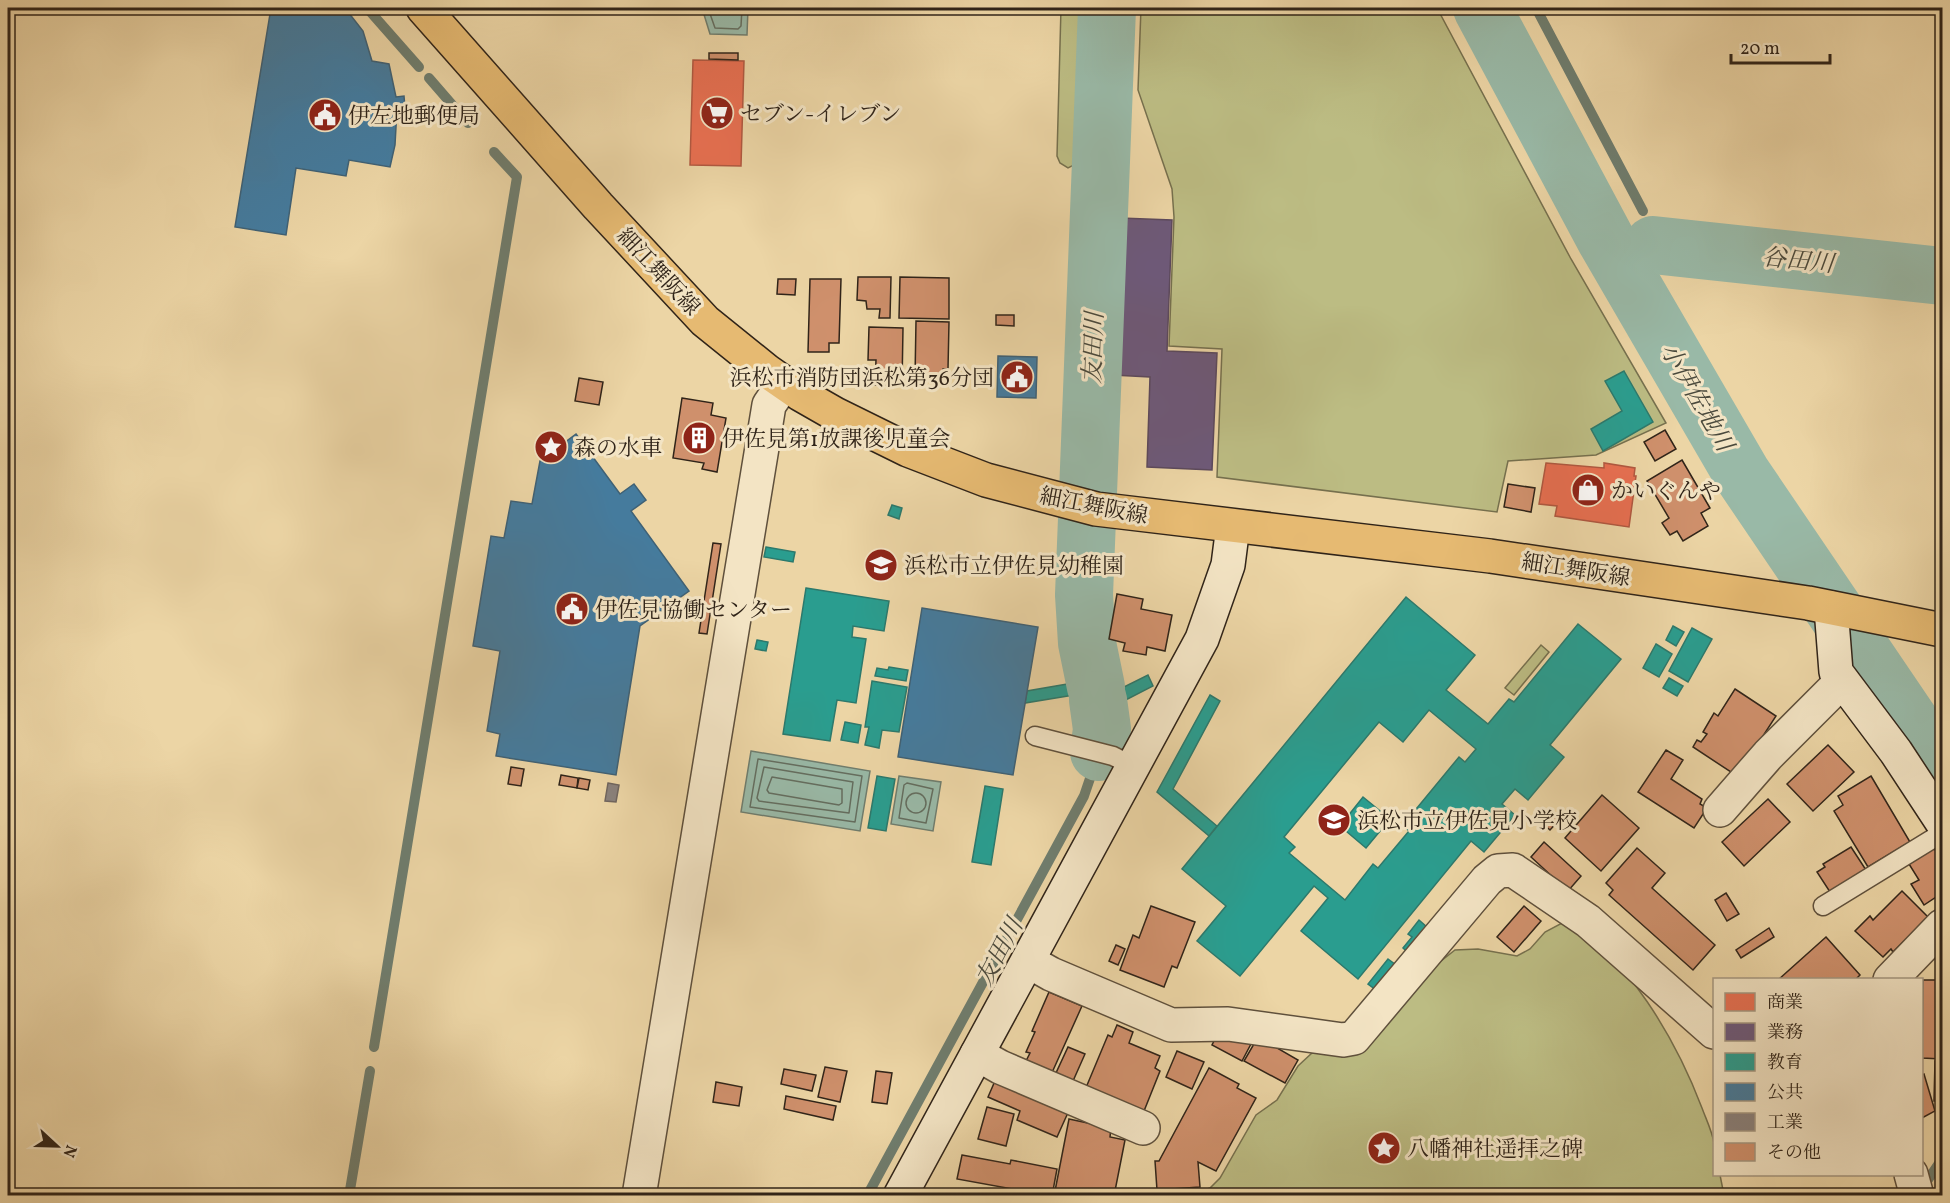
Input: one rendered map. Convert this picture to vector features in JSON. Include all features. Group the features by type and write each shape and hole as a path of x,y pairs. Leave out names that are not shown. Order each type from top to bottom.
{"main road":[{"name":"細江舞阪線","path":"423,8 676,293 735,347 784,383 835,414 908,450 986,480 1087,507 1490,556 1824,616 1865,615 1942,630"}],"street":[{"path":"639,1196 769,405 784,383"},
{"path":"900,1196 1028,961 1123,761 1202,639 1228,565 1233,526"},
{"path":"1824,616 1836,672 1896,752 1942,822"},
{"path":"1719,810 1774,748 1842,681"},
{"path":"1028,961 1051,974 1171,1025 1228,1024 1343,1040 1354,1038 1487,880 1498,871 1513,870 1588,921 1713,1031"},
{"path":"1892,978 1942,926"},
{"path":"977,1054 1000,1067 1143,1128"},
{"path":"1912,1176 1917,1196"}],"lane":[{"path":"1035,736 1085,748 1123,761"},
{"path":"1823,906 1942,833"}],"green space":[{"path":"1061,8 1083,8 1080,155 1076,164 1068,168 1060,163 1057,156"},
{"path":"1141,8 1437,8 1571,259 1666,423 1596,455 1508,461 1497,512 1217,477 1222,349 1169,346 1174,217 1172,189 1138,90"},
{"path":"1541,645 1549,652 1514,695 1505,688"},
{"path":"1562,923 1586,936 1608,954 1647,1002 1692,1083 1713,1139 1713,1176 1720,1176 1724,1195 1161,1196 1195,1193 1210,1188 1220,1178 1256,1115 1277,1100 1298,1066 1312,1053 1328,1050 1455,950 1478,949 1517,956 1530,949 1545,932"}],"water":[{"path":"702,8 748,8 747,35 710,34"},
{"path":"751,751 870,771 860,831 741,812"},
{"path":"899,776 941,782 933,831 891,824"}],"building: 商業":[{"name":"セブン-イレブン","path":"693,60 744,61 741,166 690,165"},
{"name":"かいぐんや","path":"1546,463 1604,468 1604,463 1635,468 1634,476 1636,476 1629,527 1555,516 1557,506 1539,504"}],"building: 業務":[{"path":"1120,218 1172,220 1167,351 1217,353 1212,470 1147,467 1150,377 1113,375 1113,359 1119,359 1121,295 1117,295"}],"building: 教育":[{"path":"1624,371 1653,422 1603,451 1591,429 1622,411 1605,381"},
{"path":"892,505 902,508 899,519 888,515"},
{"path":"766,547 795,552 793,562 764,557"},
{"path":"806,588 889,601 884,631 853,626 852,637 866,639 856,703 837,700 830,741 783,734"},
{"path":"1406,597 1475,655 1446,690 1488,724 1509,699 1514,702 1578,624 1621,659 1550,745 1564,757 1528,800 1515,789 1502,804 1515,815 1484,852 1471,841 1358,979 1301,931 1328,898 1314,886 1240,976 1197,941 1226,906 1182,869","holes":["1429,710 1476,749 1465,762 1459,757 1403,825 1409,831 1378,868 1373,864 1345,900 1289,853 1295,847 1284,837 1379,722 1403,742"]},
{"path":"1673,626 1684,632 1676,646 1666,640"},
{"path":"1692,628 1712,639 1688,682 1669,671"},
{"path":"757,640 768,642 766,651 755,649"},
{"path":"1656,644 1672,654 1659,677 1643,668"},
{"path":"889,667 908,670 906,681 875,676 877,668 888,670"},
{"path":"1148,675 1153,686 1118,704 1074,695 1025,703 1027,691 1073,683 1116,691"},
{"path":"1669,678 1683,686 1677,696 1663,688"},
{"path":"872,681 907,687 899,732 882,730 879,748 865,745 869,727 865,727"},
{"path":"1210,695 1220,701 1173,789 1217,826 1209,836 1157,792"},
{"path":"845,722 861,725 858,743 841,740"},
{"path":"877,776 895,779 886,831 868,828"},
{"path":"985,786 1003,789 991,865 972,862"},
{"path":"1363,797 1390,819 1366,848 1340,826"},
{"path":"1419,920 1427,927 1407,952 1403,948 1412,937 1408,934"},
{"path":"1388,959 1396,965 1376,990 1368,984"}],"building: 公共":[{"name":"伊左地郵便局","path":"271,8 345,8 363,31 372,61 389,64 396,97 404,96 405,108 397,109 395,145 390,167 349,160 346,176 296,168 286,235 235,227"},
{"name":"浜松市消防団浜松第36分団","path":"998,356 1037,357 1036,398 997,397"},
{"name":"伊佐見協働センター","path":"576,434 620,494 634,484 646,500 631,511 689,591 640,626 616,775 496,756 500,734 487,731 500,651 473,646 491,536 504,538 511,501 532,504 540,461"},
{"path":"922,608 1038,627 1013,775 898,757"}],"building: 工業":[{"path":"608,783 619,785 616,802 605,801"}],"building: その他":[{"path":"709,53 738,53 738,60 709,59"},
{"path":"858,277 891,277 890,318 879,318 880,309 867,309 866,301 857,300"},
{"path":"900,277 949,278 949,319 899,318"},
{"path":"778,279 796,279 795,295 777,294"},
{"path":"810,279 841,279 839,343 829,343 829,352 808,352"},
{"path":"996,315 1014,315 1014,326 996,325"},
{"path":"916,321 949,322 948,369 943,369 942,378 915,378"},
{"path":"869,327 903,328 902,385 875,385 876,360 868,360"},
{"path":"579,378 603,382 599,405 575,401"},
{"name":"伊佐見第1放課後児童会","path":"682,398 713,403 711,415 726,418 717,472 702,469 704,463 673,458"},
{"path":"1665,430 1676,449 1655,461 1644,442"},
{"path":"1682,460 1710,508 1701,513 1708,526 1683,541 1677,531 1670,535 1662,523 1669,518 1647,481"},
{"path":"1508,484 1535,488 1531,512 1504,507"},
{"path":"713,543 721,544 707,634 699,633"},
{"path":"1117,594 1143,599 1141,609 1172,615 1165,651 1147,647 1146,655 1123,651 1125,643 1109,639"},
{"path":"1735,689 1776,716 1737,776 1693,747 1697,740 1701,742 1707,734 1703,732 1714,713 1718,716"},
{"path":"1828,745 1854,772 1813,811 1787,784"},
{"path":"1666,750 1683,760 1671,779 1702,799 1700,804 1707,808 1694,828 1638,792"},
{"path":"511,767 524,769 521,786 508,784"},
{"path":"561,775 578,778 577,788 559,785"},
{"path":"1871,776 1910,842 1868,867 1834,811 1843,805 1838,796"},
{"path":"579,778 590,780 588,790 577,788"},
{"path":"1602,795 1639,828 1601,871 1565,838"},
{"path":"1768,799 1790,822 1744,866 1722,842"},
{"path":"1550,810 1560,819 1550,830 1540,821"},
{"path":"1544,842 1581,876 1568,891 1531,857"},
{"path":"1851,847 1866,870 1830,892 1817,872 1825,867 1823,864"},
{"path":"1637,848 1665,873 1652,888 1715,945 1693,970 1609,895 1613,890 1606,883"},
{"path":"1934,848 1942,862 1942,893 1924,905 1911,884 1919,880 1909,864"},
{"path":"1902,891 1928,917 1893,952 1891,949 1883,957 1855,931 1870,916 1873,920"},
{"path":"1726,893 1739,914 1727,921 1715,900"},
{"path":"1151,906 1195,922 1177,968 1172,966 1164,987 1120,970 1133,935 1139,938"},
{"path":"1524,906 1541,921 1514,952 1497,937"},
{"path":"1769,928 1774,937 1741,958 1736,950"},
{"path":"1826,937 1860,975 1857,978 1780,978"},
{"path":"1116,945 1125,949 1118,965 1109,961"},
{"path":"1923,980 1942,980 1942,1059 1923,1058"},
{"path":"1049,992 1082,1006 1050,1077 1024,1065 1030,1053 1026,1052 1035,1032 1032,1031"},
{"path":"1117,1025 1133,1032 1129,1043 1160,1056 1155,1068 1160,1071 1144,1111 1085,1090 1108,1035 1112,1037"},
{"path":"1218,1033 1252,1042 1242,1061 1212,1045"},
{"path":"1258,1037 1298,1060 1285,1083 1244,1061"},
{"path":"1068,1047 1085,1054 1073,1081 1056,1073"},
{"path":"1177,1051 1204,1062 1192,1089 1166,1077"},
{"path":"1935,1061 1942,1061 1942,1101 1934,1101"},
{"path":"825,1067 847,1071 840,1102 818,1097"},
{"path":"1209,1068 1239,1084 1237,1088 1256,1098 1216,1171 1198,1162 1200,1187 1157,1190 1155,1161 1159,1161"},
{"path":"784,1069 816,1075 812,1091 781,1084"},
{"path":"876,1071 892,1073 887,1104 872,1102"},
{"path":"998,1074 1071,1106 1057,1137 1017,1120 1020,1111 988,1097"},
{"path":"1923,1074 1935,1111 1923,1117"},
{"path":"716,1082 742,1087 739,1106 713,1102"},
{"path":"786,1096 836,1106 833,1120 784,1109"},
{"path":"987,1107 1014,1114 1006,1146 978,1139"},
{"path":"1069,1119 1111,1128 1110,1137 1125,1140 1114,1196 1080,1196 1055,1191"},
{"path":"962,1155 1010,1164 1011,1160 1057,1169 1052,1196 957,1179"}],"waterway":[{"path":"367,8 419,67"},
{"name":"友田川","path":"1096,687 1087,643 1084,595 1107,8"},
{"name":"小伊佐地川","path":"1482,8 1606,240 1742,474 1942,769"},
{"path":"1536,8 1643,211"},
{"path":"429,78 468,123"},
{"path":"374,1047 517,177 494,152"},
{"name":"谷田川","path":"1653,245 1942,276"},
{"name":"友田川","path":"1098,700 1102,729 1099,752"},
{"name":"友田川","path":"867,1196 1084,796 1099,752"},
{"path":"349,1196 370,1071"},
{"path":"1926,1189 1925,1184 1942,1159"}],"place":[{"name":"セブン-イレブン","path":"717,113"},
{"name":"伊左地郵便局","path":"325,115"},
{"name":"浜松市消防団浜松第36分団","path":"1017,377"},
{"name":"伊佐見第1放課後児童会","path":"699,438"},
{"name":"森の水車","path":"551,447"},
{"name":"かいぐんや","path":"1588,490"},
{"name":"浜松市立伊佐見幼稚園","path":"881,565"},
{"name":"伊佐見協働センター","path":"572,609"},
{"name":"浜松市立伊佐見小学校","path":"1334,820"},
{"name":"八幡神社遥拝之碑","path":"1384,1148"}]}
